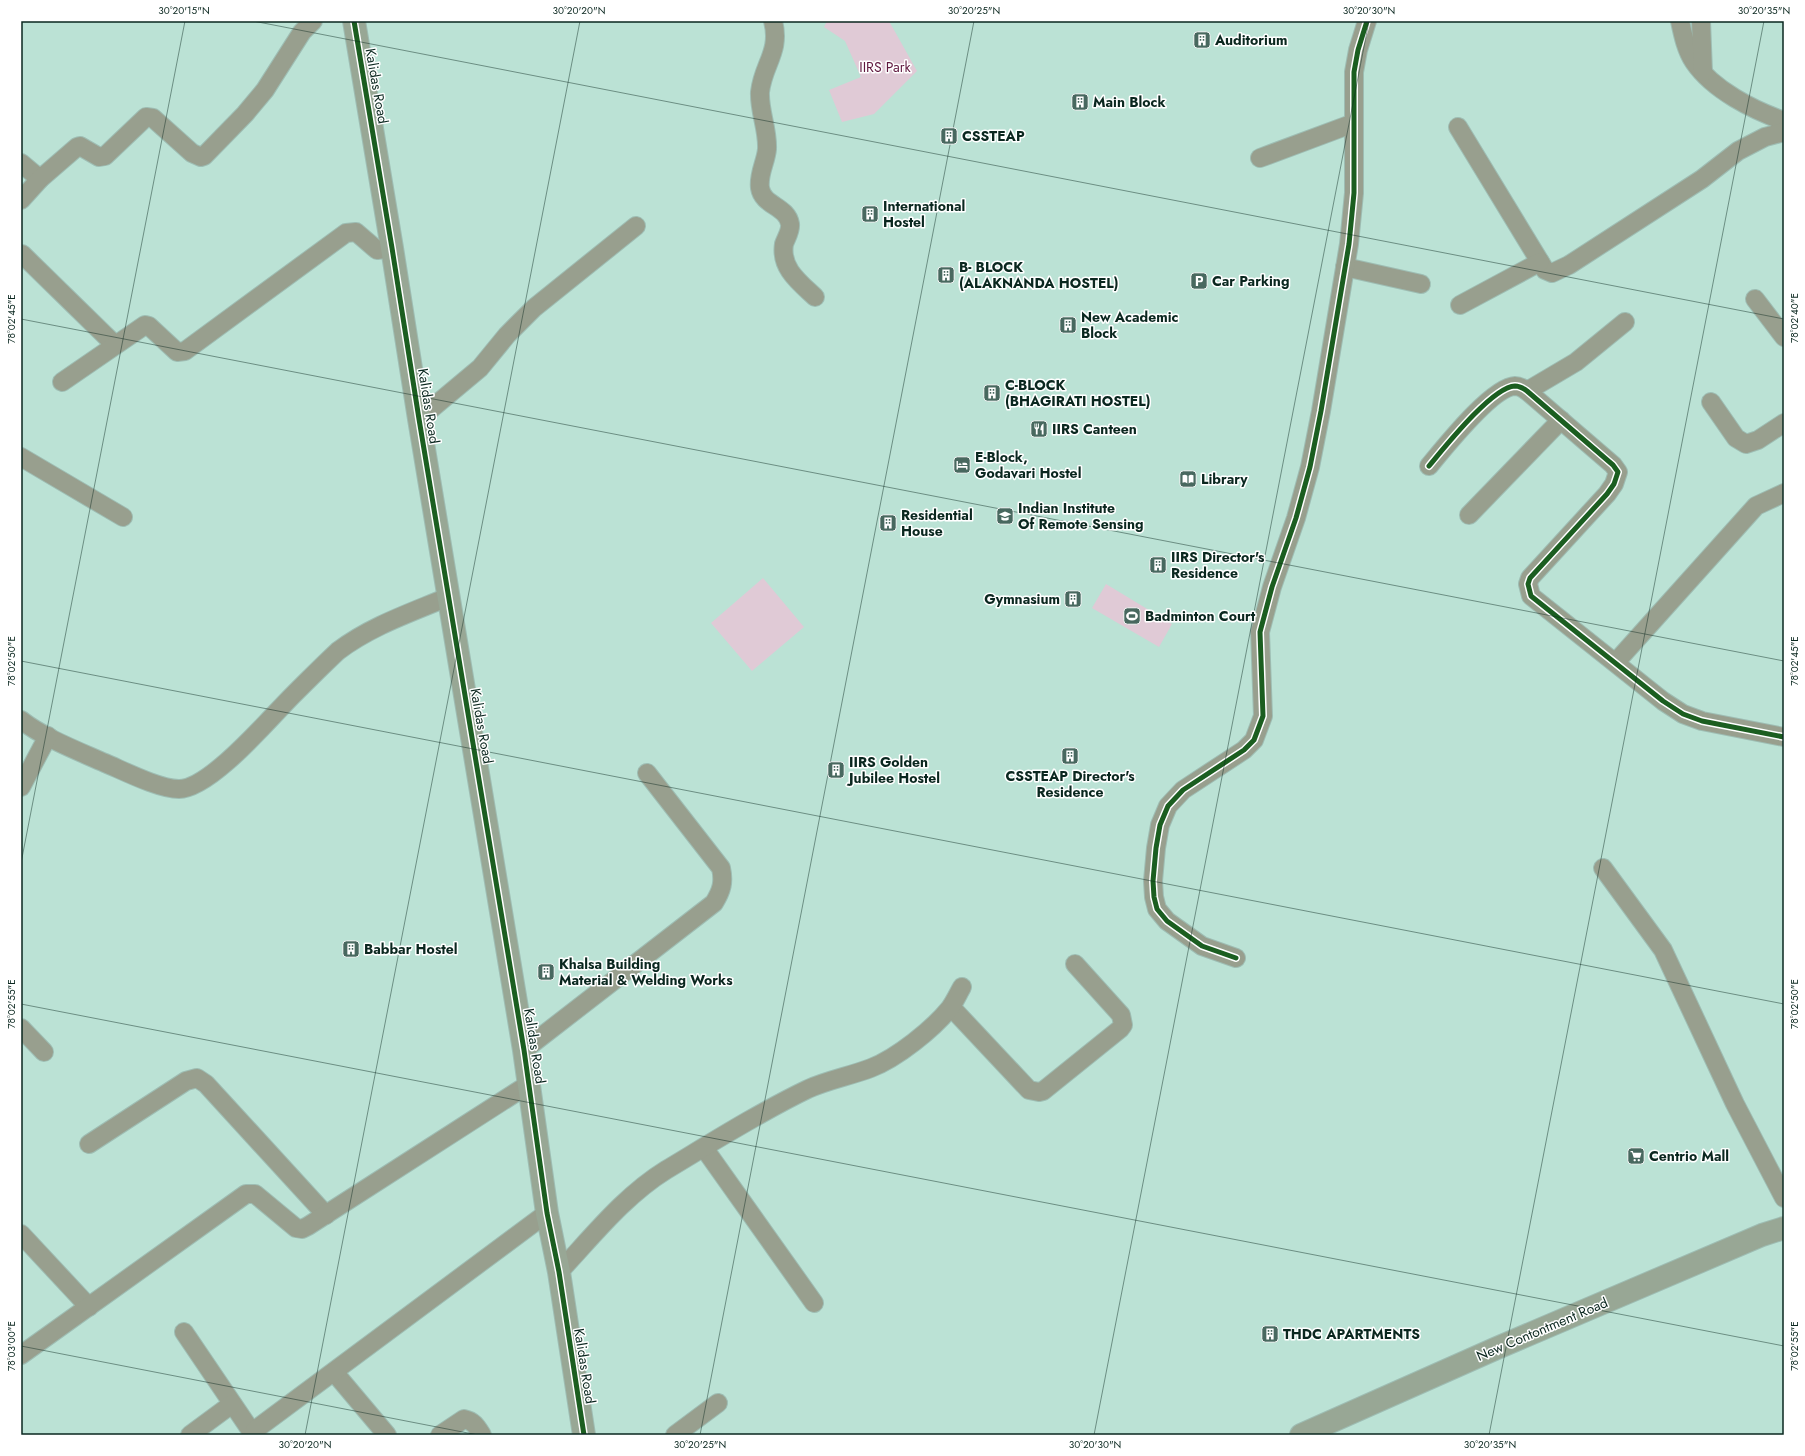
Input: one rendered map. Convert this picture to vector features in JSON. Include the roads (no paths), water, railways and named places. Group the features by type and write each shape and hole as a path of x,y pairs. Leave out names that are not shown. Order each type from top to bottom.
{"street":[{"path":"21,200 40,179 79,146 99,157 105,156 146,117 153,118 192,153 201,157 204,156 245,114 265,90 302,32 313,21"},
{"name":"Kalidas Road","path":"354,21 392,248 418,419 524,1050 547,1213 559,1272 584,1435"},
{"path":"773,21 775,29 775,44 760,91 760,111 767,139 767,150 760,177 760,187 764,198 786,215 790,224 784,244 784,256 789,271 796,280 815,297"},
{"path":"1236,958 1202,946 1167,921 1157,909 1153,881 1160,825 1168,806 1183,790 1244,750 1254,740 1260,728 1263,716 1263,705 1260,632 1272,587 1296,518 1310,467 1345,267 1354,193 1354,72 1358,50 1367,21"},
{"path":"1458,127 1545,270 1552,273 1569,265 1702,179 1738,151 1764,137 1782,121 1729,94 1704,75 1693,61 1680,21"},
{"path":"1701,21 1704,75"},
{"path":"1260,158 1354,123"},
{"path":"21,163 40,179"},
{"path":"418,419 480,368 507,335 534,308 636,226"},
{"path":"62,382 145,325 149,326 178,352 185,351 346,234 356,232 377,250 392,248"},
{"path":"21,257 115,345"},
{"path":"1460,305 1540,262"},
{"path":"1345,267 1421,284"},
{"path":"1755,299 1784,336"},
{"path":"1527,391 1576,362 1625,322"},
{"path":"1429,466 1469,418 1486,403 1514,386 1520,387 1527,391 1613,465 1618,472 1618,477 1607,494 1530,578 1528,584 1531,596 1664,701 1683,714 1702,721 1784,737"},
{"path":"1711,402 1736,438 1746,444 1758,440 1784,423"},
{"path":"1469,516 1561,420"},
{"path":"21,457 123,517"},
{"path":"1616,662 1756,506 1784,493"},
{"path":"21,720 48,736 128,773 156,784 178,789 189,788 214,773 252,738 338,651 350,642 386,622 448,597"},
{"path":"21,787 48,736"},
{"path":"524,1050 714,903 720,892 724,880 721,868 647,773"},
{"path":"1603,868 1663,950 1735,1104 1784,1198"},
{"path":"951,1007 1029,1090 1039,1092 1049,1086 1123,1025 1121,1015 1075,964"},
{"path":"559,1272 623,1205 642,1187 664,1171 772,1108 809,1089 872,1067 902,1050 938,1022 951,1007 962,987"},
{"path":"21,1028 44,1052"},
{"path":"89,1144 186,1081 197,1078 206,1084 326,1215"},
{"path":"21,1355 246,1194 255,1194 296,1228 308,1226 528,1084"},
{"path":"704,1148 814,1303"},
{"path":"253,1435 255,1430 547,1213"},
{"name":"New Contontment Road","path":"1302,1435 1504,1345 1762,1235 1784,1228"},
{"path":"21,1234 89,1306"},
{"path":"184,1332 253,1435"},
{"path":"334,1372 387,1435"},
{"path":"675,1435 718,1403"},
{"path":"190,1435 232,1404"},
{"path":"440,1435 464,1419 470,1420 475,1424 482,1435"}],"place":[{"name":"Auditorium","path":"1202,40"},
{"name":"Main Block","path":"1080,102"},
{"name":"CSSTEAP","path":"949,136"},
{"name":"International Hostel","path":"870,214"},
{"name":"B- BLOCK (ALAKNANDA HOSTEL)","path":"946,275"},
{"name":"Car Parking","path":"1199,281"},
{"name":"New Academic Block","path":"1068,325"},
{"name":"C-BLOCK (BHAGIRATI HOSTEL)","path":"992,393"},
{"name":"IIRS Canteen","path":"1039,429"},
{"name":"E-Block, Godavari Hostel","path":"962,465"},
{"name":"Library","path":"1188,479"},
{"name":"Indian Institute Of Remote Sensing","path":"1005,516"},
{"name":"Residential House","path":"888,523"},
{"name":"IIRS Director's Residence","path":"1158,565"},
{"name":"Gymnasium","path":"1073,599"},
{"name":"Badminton Court","path":"1132,616"},
{"name":"CSSTEAP Director's Residence","path":"1070,756"},
{"name":"IIRS Golden Jubilee Hostel","path":"836,770"},
{"name":"Babbar Hostel","path":"351,949"},
{"name":"Khalsa Building Material & Welding Works","path":"546,972"},
{"name":"Centrio Mall","path":"1636,1156"},
{"name":"THDC APARTMENTS","path":"1270,1334"}],"park label":[{"name":"IIRS Park","path":"885,67"}]}
